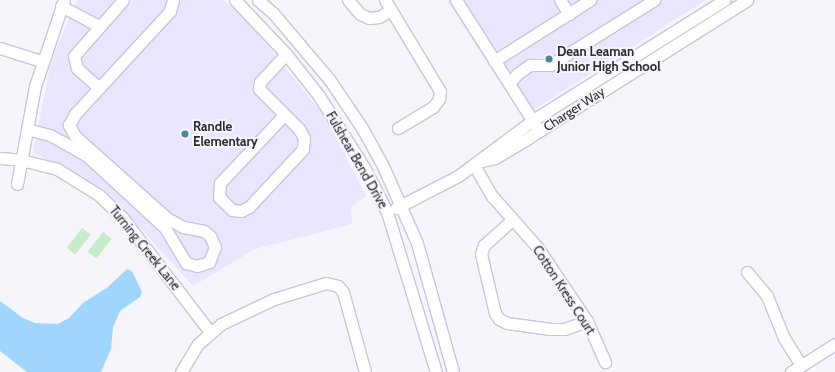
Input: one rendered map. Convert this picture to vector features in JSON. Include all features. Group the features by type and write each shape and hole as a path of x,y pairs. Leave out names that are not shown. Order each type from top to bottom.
{"street":[{"path":"99,88 77,68 74,60 78,49 124,0"},
{"path":"27,129 50,135 86,155 165,228 186,263 193,266 205,265 212,260 215,251 210,236 204,231 183,227 167,218 71,130 70,120 170,11 173,0"},
{"name":"Fulshear Bend Drive","path":"235,0 286,54 320,96 346,137 387,212 436,372"},
{"name":"Fulshear Bend Drive","path":"258,0 273,13 329,79 362,128 402,206 417,243 453,372"},
{"path":"348,0 367,18 377,18 391,10"},
{"path":"385,0 439,86 440,97 433,107 398,128"},
{"path":"456,0 540,132"},
{"path":"560,0 569,14"},
{"path":"494,61 590,0"},
{"path":"509,83 516,74 530,65 550,65 654,0"},
{"name":"Charger Way","path":"387,212 402,206 477,163 491,150 533,120 724,0"},
{"name":"Charger Way","path":"477,163 495,158 540,132 747,0"},
{"path":"17,184 41,61 63,3 99,26"},
{"path":"0,48 41,61"},
{"path":"284,115 220,183 219,197 232,210 241,211 249,208 303,149 302,133 284,115 261,93 258,86 286,54"},
{"name":"Turning Creek Lane","path":"0,158 22,160 58,169 85,185 110,204 210,332"},
{"name":"Cotton Kress Court","path":"477,163 492,196 538,248 587,321 605,362"},
{"path":"512,220 484,245 481,254 495,313 499,319 507,323 551,329 564,329 587,321"},
{"path":"747,272 767,296 784,338 802,366"},
{"path":"181,372 193,351 210,332 226,321 274,299 323,283 335,284 344,295 365,372"},
{"path":"791,372 835,344"}],"shaded area":[{"name":"Randle Elementary","path":"77,0 223,0 244,17 325,117 366,196 351,207 352,224 255,249 193,286 112,197 33,152 51,62"},
{"name":"Dean Leaman Junior High School","path":"447,0 706,0 522,117"}],"green space":[{"path":"82,228 91,235 75,254 67,248"},
{"path":"103,232 112,239 96,258 88,252"}],"water":[{"path":"127,269 132,271 142,292 140,297 120,311 113,327 111,349 101,372 27,372 0,351 0,301 23,318 35,323 58,324 69,318 83,303 108,287"}],"place":[{"name":"Dean Leaman Junior High School","path":"549,59"},
{"name":"Randle Elementary","path":"185,134"}]}
